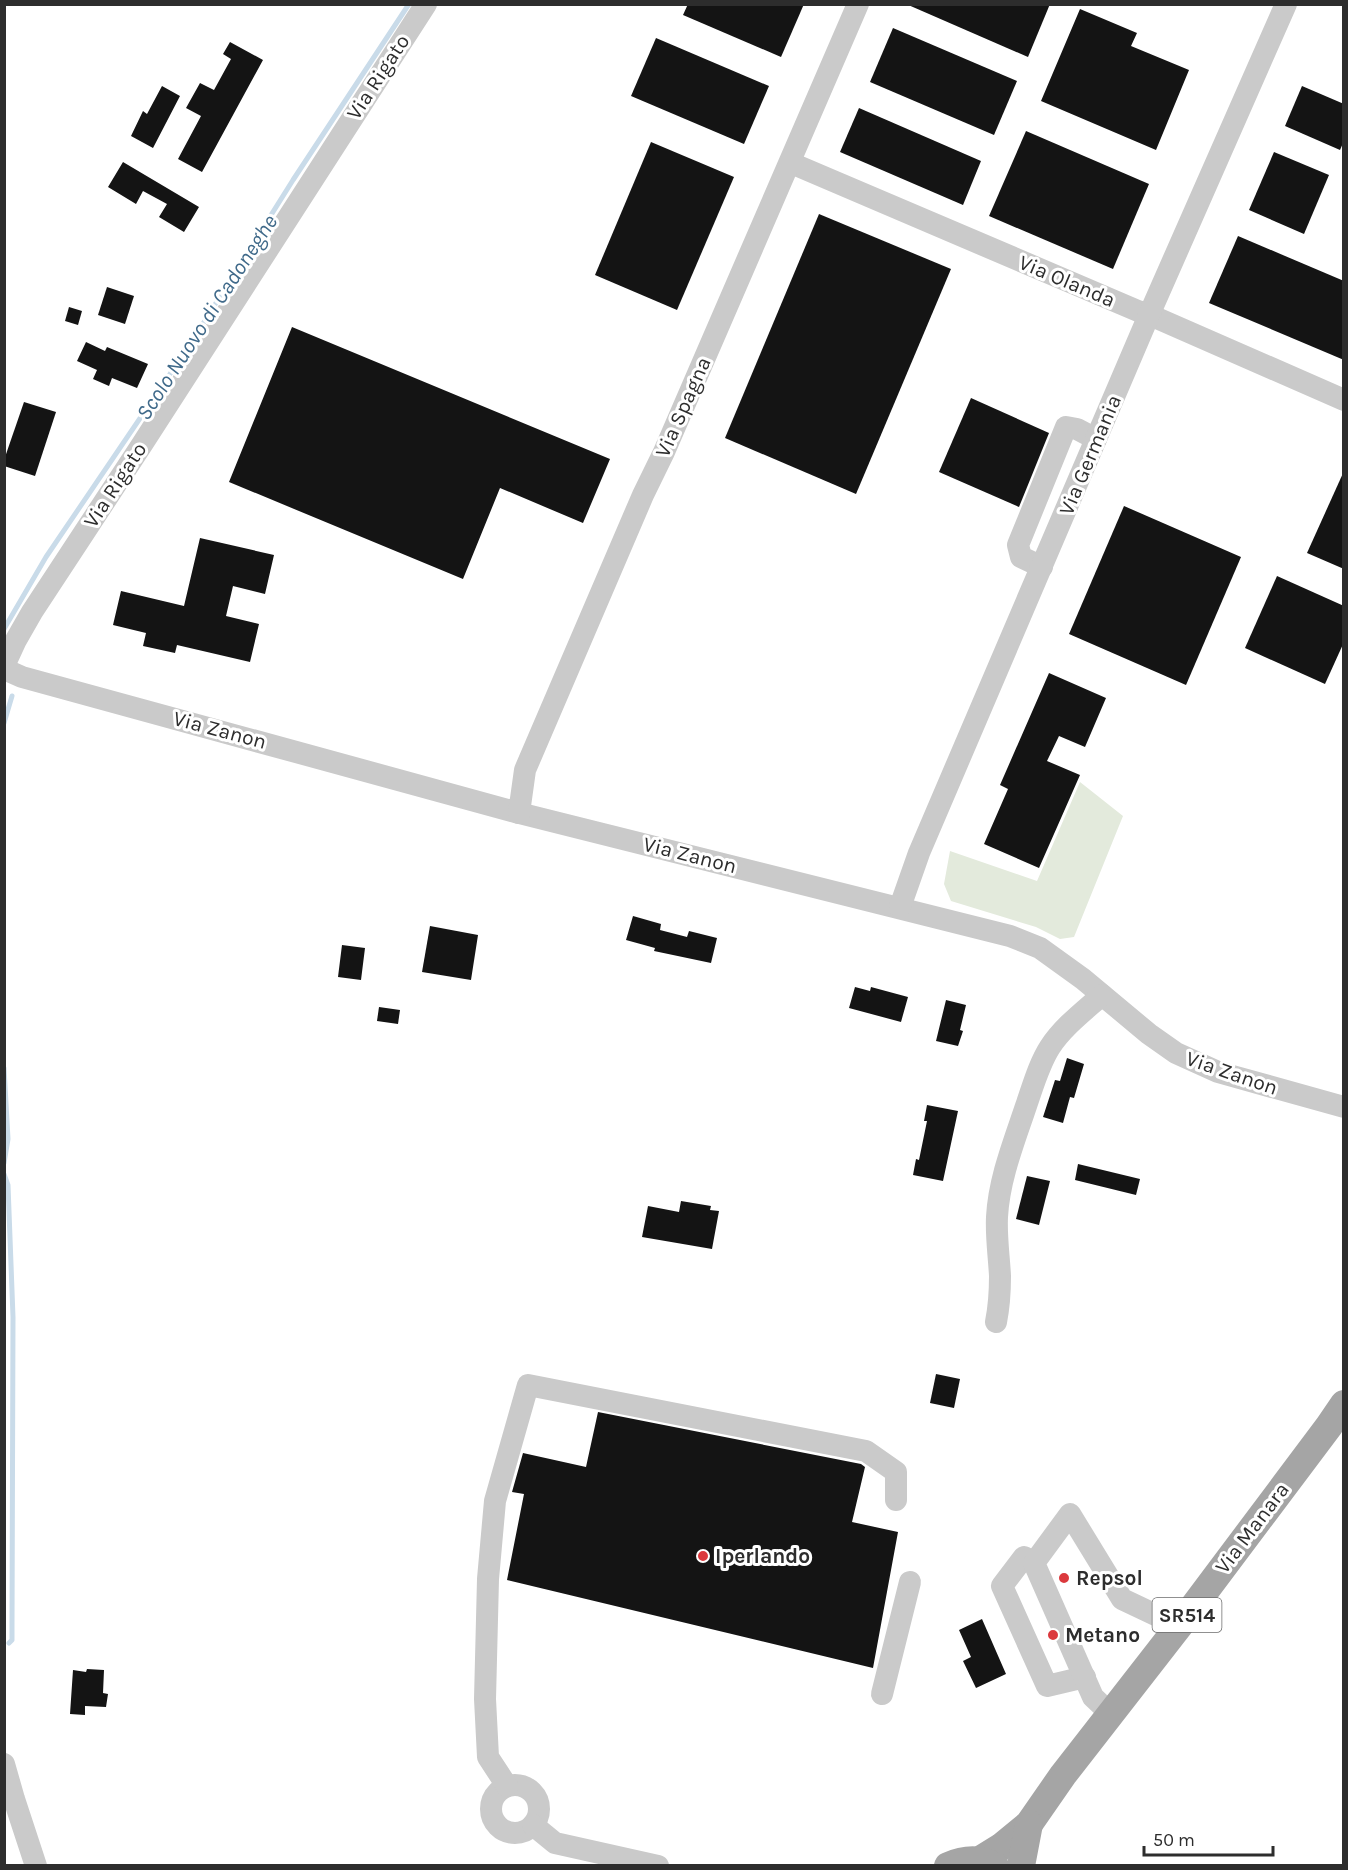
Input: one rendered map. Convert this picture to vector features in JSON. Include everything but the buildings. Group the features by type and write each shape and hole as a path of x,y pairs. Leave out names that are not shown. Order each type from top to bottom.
{"main road":[{"name":"Via Manara","path":"988,1863 1000,1847 1029,1824 1063,1775 1112,1715 1344,1404"},
{"name":"Via Manara","path":"1021,1866 1029,1824"},
{"name":"SR514","path":"948,1866 968,1860 988,1863"}],"street":[{"name":"Via Rigato","path":"4,668 32,612 426,4"},
{"name":"Via Spagna","path":"519,813 525,770 858,4"},
{"name":"Via Germania","path":"900,907 919,853 1096,438 1286,4"},
{"name":"Via Olanda","path":"790,163 1344,400"},
{"path":"1042,567 1021,557 1018,545 1066,427 1077,429 1096,438"},
{"name":"Via Zanon","path":"4,668 22,677 519,813 1010,936 1040,948 1102,995 1149,1035 1176,1053 1218,1072 1344,1107"},
{"path":"996,1322 1000,1298 997,1213 1011,1150 1040,1067 1050,1047 1064,1030 1102,995"},
{"path":"507,1786 488,1757 485,1699 488,1579 495,1501 528,1385 866,1451 896,1472 896,1500"},
{"path":"1034,1563 1070,1514 1122,1599 1179,1626"},
{"path":"1085,1677 1047,1686 1002,1586 1023,1557 1034,1563 1085,1677 1093,1697 1112,1715"},
{"path":"882,1694 910,1582"},
{"path":"4,1764 36,1866"},
{"path":"507,1786 523,1786 535,1795 539,1810 533,1824 527,1830 512,1832 504,1830 493,1819 491,1811 495,1796 507,1786"},
{"path":"533,1824 555,1843 658,1866"}],"shaded area":[{"path":"1080,782 1123,816 1074,937 1060,939 1036,927 951,901 944,884 950,851 1037,881"}],"waterway":[{"name":"Scolo Nuovo di Cadoneghe","path":"4,629 46,557 189,346 293,180 409,4"},
{"name":"Scolo Nuovo di Cadoneghe","path":"4,723 12,696"},
{"name":"Scolo Nuovo di Cadoneghe","path":"4,1068 8,1139 4,1163"},
{"name":"Scolo Nuovo di Cadoneghe","path":"4,1174 8,1185 13,1317 12,1640 9,1643"}],"place":[{"name":"Iperlando","path":"703,1556"},
{"name":"Repsol","path":"1064,1578"},
{"name":"Metano","path":"1053,1635"}]}
